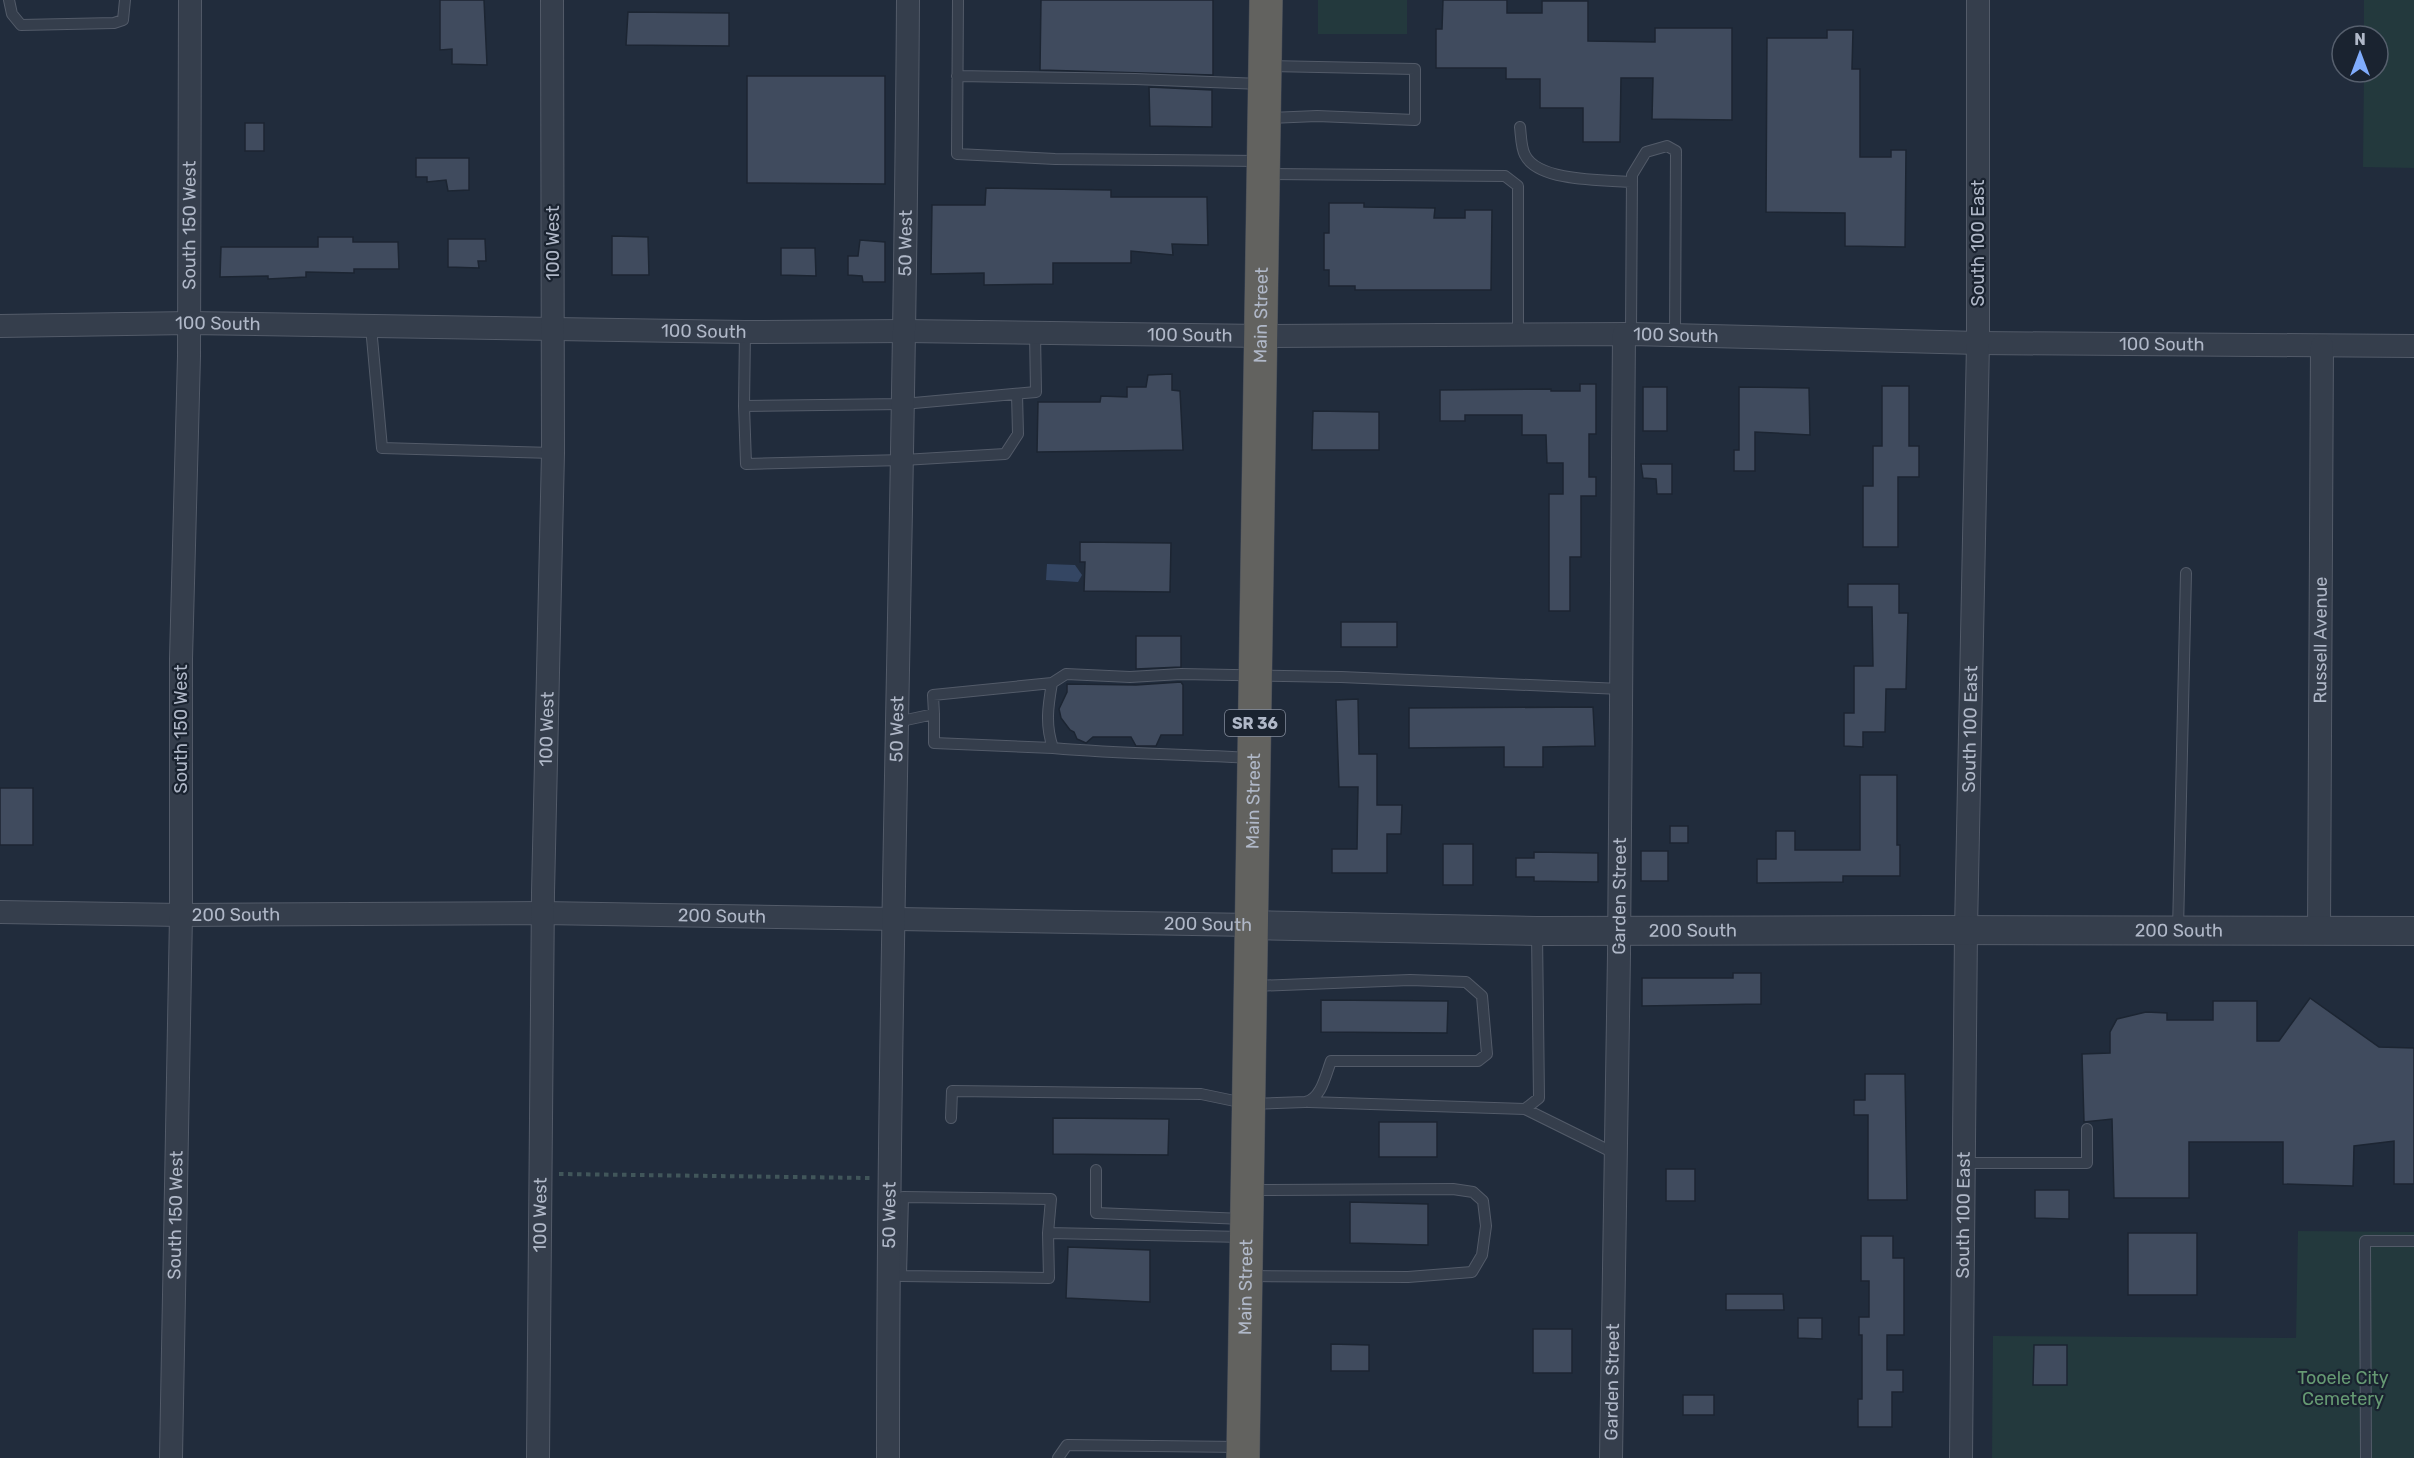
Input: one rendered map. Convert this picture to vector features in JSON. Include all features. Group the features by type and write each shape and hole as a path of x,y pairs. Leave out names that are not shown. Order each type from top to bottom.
{"highway":[{"name":"Main Street","path":"1244,1452 1266,0"}],"street":[{"name":"South 150 West","path":"171,1458 181,915 181,659 189,323 190,0"},
{"name":"100 West","path":"538,1458 543,913 553,453 552,0"},
{"name":"50 West","path":"888,1458 888,1178 903,460 908,0"},
{"name":"South 100 East","path":"1962,1458 1966,930 1978,343 1978,0"},
{"name":"100 South","path":"0,326 189,323 553,331 905,331 1261,336 1627,334 1978,343 2414,346"},
{"name":"Garden Street","path":"1611,1458 1627,334"},
{"name":"Russell Avenue","path":"2319,932 2322,346"},
{"name":"200 South","path":"0,912 181,915 543,913 1537,932 2414,931"}],"lane":[{"path":"9,0 12,14 21,25 114,23 123,20 125,0"},
{"path":"958,0 957,154 1505,176 1518,186 1518,334"},
{"path":"957,76 1135,79 1415,69 1415,120 1317,116 1264,118"},
{"path":"1520,127 1525,155 1537,168 1553,174 1632,182"},
{"path":"1627,334 1632,175 1646,152 1667,146 1676,151 1675,336"},
{"path":"371,327 382,448 553,453"},
{"path":"746,332 744,406 746,464 903,460 1005,454 1018,434 1017,394"},
{"path":"744,406 903,404 1036,392 1035,333"},
{"path":"2178,931 2186,573"},
{"path":"1254,759 934,743 933,695 1052,682 1066,674 1130,677 1181,674 1341,677 1621,689"},
{"path":"1052,682 1048,708 1048,732 1053,748"},
{"path":"897,722 934,714"},
{"path":"1525,1109 1539,1098 1537,932"},
{"path":"1251,986 1410,980 1466,982 1482,996 1488,1054 1478,1061 1331,1061 1318,1094 1310,1102"},
{"path":"951,1118 952,1091 1201,1094 1249,1104 1310,1102 1525,1109 1616,1154"},
{"path":"1964,1163 2087,1163 2087,1129"},
{"path":"1096,1170 1096,1213 1247,1215"},
{"path":"1048,1233 1247,1215 1453,1189 1473,1192 1483,1201 1486,1226 1482,1255 1472,1272 1408,1277 1246,1276"},
{"path":"903,1197 1051,1199 1048,1233 1049,1278 901,1276 903,1197"},
{"path":"2366,1458 2365,1241 2414,1241"},
{"path":"1058,1458 1067,1445 1244,1452"}],"path":[{"path":"540,1174 888,1178"}],"green space":[{"path":"1318,0 1407,0 1407,34 1318,34"},
{"path":"2364,0 2414,0 2414,168 2363,167 2364,84 2390,84 2390,24 2364,24"},
{"name":"Tooele City Cemetery","path":"2298,1231 2414,1232 2414,1458 1992,1458 1993,1336 2296,1338"}],"water":[{"path":"1047,564 1075,565 1082,575 1078,582 1046,580"}],"building":[{"path":"440,0 484,0 487,65 452,64 452,49 440,50"},
{"path":"1041,0 1213,0 1213,75 1040,70"},
{"path":"1443,0 1507,0 1507,13 1542,13 1542,1 1588,1 1588,41 1655,42 1655,28 1732,28 1732,120 1652,119 1653,78 1621,78 1620,142 1583,142 1583,108 1540,108 1540,79 1506,79 1506,68 1436,68 1436,29 1442,29"},
{"path":"628,12 729,13 729,46 626,45"},
{"path":"1827,30 1853,30 1852,69 1860,69 1860,157 1891,157 1891,150 1906,150 1905,247 1845,246 1845,213 1766,212 1767,38 1827,38"},
{"path":"747,76 885,76 885,184 747,183"},
{"path":"1149,87 1212,90 1212,127 1150,126"},
{"path":"245,123 264,123 264,151 245,151"},
{"path":"416,158 469,158 469,190 448,191 446,180 427,182 427,177 416,177"},
{"path":"986,188 1111,190 1111,197 1207,197 1208,245 1172,244 1173,255 1131,251 1131,263 1053,263 1053,284 984,285 984,273 931,274 932,205 985,205"},
{"path":"1329,203 1364,203 1364,207 1435,208 1434,218 1465,218 1465,210 1492,210 1491,290 1355,290 1355,286 1329,286 1329,270 1324,270 1324,233 1329,233"},
{"path":"612,236 648,237 649,275 612,275"},
{"path":"318,237 353,237 353,242 398,242 399,269 354,269 354,273 306,272 306,277 268,279 268,276 220,277 221,247 318,247"},
{"path":"448,239 485,239 486,261 478,261 479,268 448,267"},
{"path":"860,240 885,242 885,282 863,282 862,276 848,275 848,256 858,256"},
{"path":"781,248 815,248 816,276 781,275"},
{"path":"1172,374 1172,390 1180,391 1183,450 1037,452 1038,402 1100,402 1101,396 1127,397 1127,387 1146,387 1148,375"},
{"path":"1580,384 1596,384 1596,434 1589,434 1589,477 1596,477 1596,496 1581,496 1581,557 1570,557 1570,611 1549,611 1549,494 1563,494 1563,463 1547,463 1546,435 1522,435 1522,415 1465,415 1465,421 1440,421 1440,390 1580,391"},
{"path":"1882,386 1909,386 1909,446 1919,446 1919,477 1898,477 1898,547 1863,547 1863,486 1873,486 1873,446 1882,446"},
{"path":"1643,387 1667,387 1667,431 1643,431"},
{"path":"1739,387 1809,388 1810,435 1755,432 1755,471 1734,471 1734,450 1739,450"},
{"path":"1313,411 1379,412 1379,450 1312,450"},
{"path":"1641,464 1672,464 1672,494 1657,494 1656,479 1643,478"},
{"path":"1080,542 1171,543 1170,592 1084,591 1085,562 1080,562"},
{"path":"1848,584 1899,584 1899,613 1908,613 1906,689 1886,689 1885,732 1863,732 1863,747 1844,746 1844,713 1854,713 1854,666 1873,666 1872,607 1848,607"},
{"path":"1341,622 1397,622 1397,647 1341,647"},
{"path":"1136,636 1181,636 1181,667 1136,669"},
{"path":"1181,682 1183,685 1183,735 1161,735 1156,746 1136,746 1131,737 1093,737 1086,743 1077,739 1074,732 1061,718 1059,709 1067,692 1067,684 1136,685"},
{"path":"1358,699 1359,754 1377,754 1377,805 1402,805 1401,834 1387,834 1387,873 1332,873 1332,849 1357,849 1358,787 1339,787 1336,700"},
{"path":"1593,707 1595,746 1543,747 1543,767 1504,767 1504,747 1409,748 1409,708"},
{"path":"1860,775 1897,775 1897,845 1900,845 1900,876 1843,876 1843,882 1757,883 1757,859 1776,859 1776,831 1795,831 1795,850 1860,850"},
{"path":"0,788 33,788 33,845 0,845"},
{"path":"1670,826 1688,826 1688,843 1670,843"},
{"path":"1443,844 1473,844 1473,885 1443,885"},
{"path":"1641,851 1668,851 1668,881 1641,881"},
{"path":"1534,852 1598,853 1598,882 1534,881 1534,877 1516,877 1516,858 1534,858"},
{"path":"1733,973 1761,973 1761,1004 1642,1006 1642,978 1733,978"},
{"path":"2310,998 2379,1047 2414,1048 2414,1184 2394,1184 2394,1141 2354,1146 2353,1186 2283,1184 2283,1142 2189,1142 2189,1198 2114,1198 2112,1119 2084,1122 2082,1054 2110,1053 2110,1032 2117,1019 2146,1012 2167,1013 2167,1020 2213,1020 2213,1001 2257,1001 2257,1041 2279,1041"},
{"path":"1321,1000 1448,1001 1447,1033 1321,1032"},
{"path":"1865,1074 1905,1074 1907,1200 1868,1200 1868,1115 1854,1115 1854,1100 1865,1100"},
{"path":"1053,1118 1169,1119 1168,1155 1053,1154"},
{"path":"1379,1122 1437,1122 1437,1157 1379,1157"},
{"path":"1666,1169 1695,1169 1695,1201 1666,1201"},
{"path":"2035,1190 2069,1190 2069,1219 2035,1218"},
{"path":"1350,1202 1428,1204 1428,1245 1350,1243"},
{"path":"2128,1233 2197,1233 2197,1295 2128,1295"},
{"path":"1861,1236 1893,1236 1893,1258 1904,1258 1904,1335 1887,1335 1887,1370 1903,1370 1903,1392 1892,1392 1892,1427 1858,1427 1858,1399 1862,1399 1862,1335 1859,1335 1859,1317 1869,1317 1869,1281 1861,1281"},
{"path":"1068,1247 1150,1250 1150,1302 1066,1298"},
{"path":"1726,1294 1783,1294 1784,1310 1726,1310"},
{"path":"1798,1318 1822,1318 1822,1339 1798,1338"},
{"path":"1533,1329 1572,1329 1572,1373 1533,1373"},
{"path":"1331,1344 1369,1345 1369,1371 1331,1371"},
{"path":"2034,1345 2067,1345 2067,1385 2033,1385"},
{"path":"1683,1395 1714,1395 1714,1415 1683,1415"}]}
